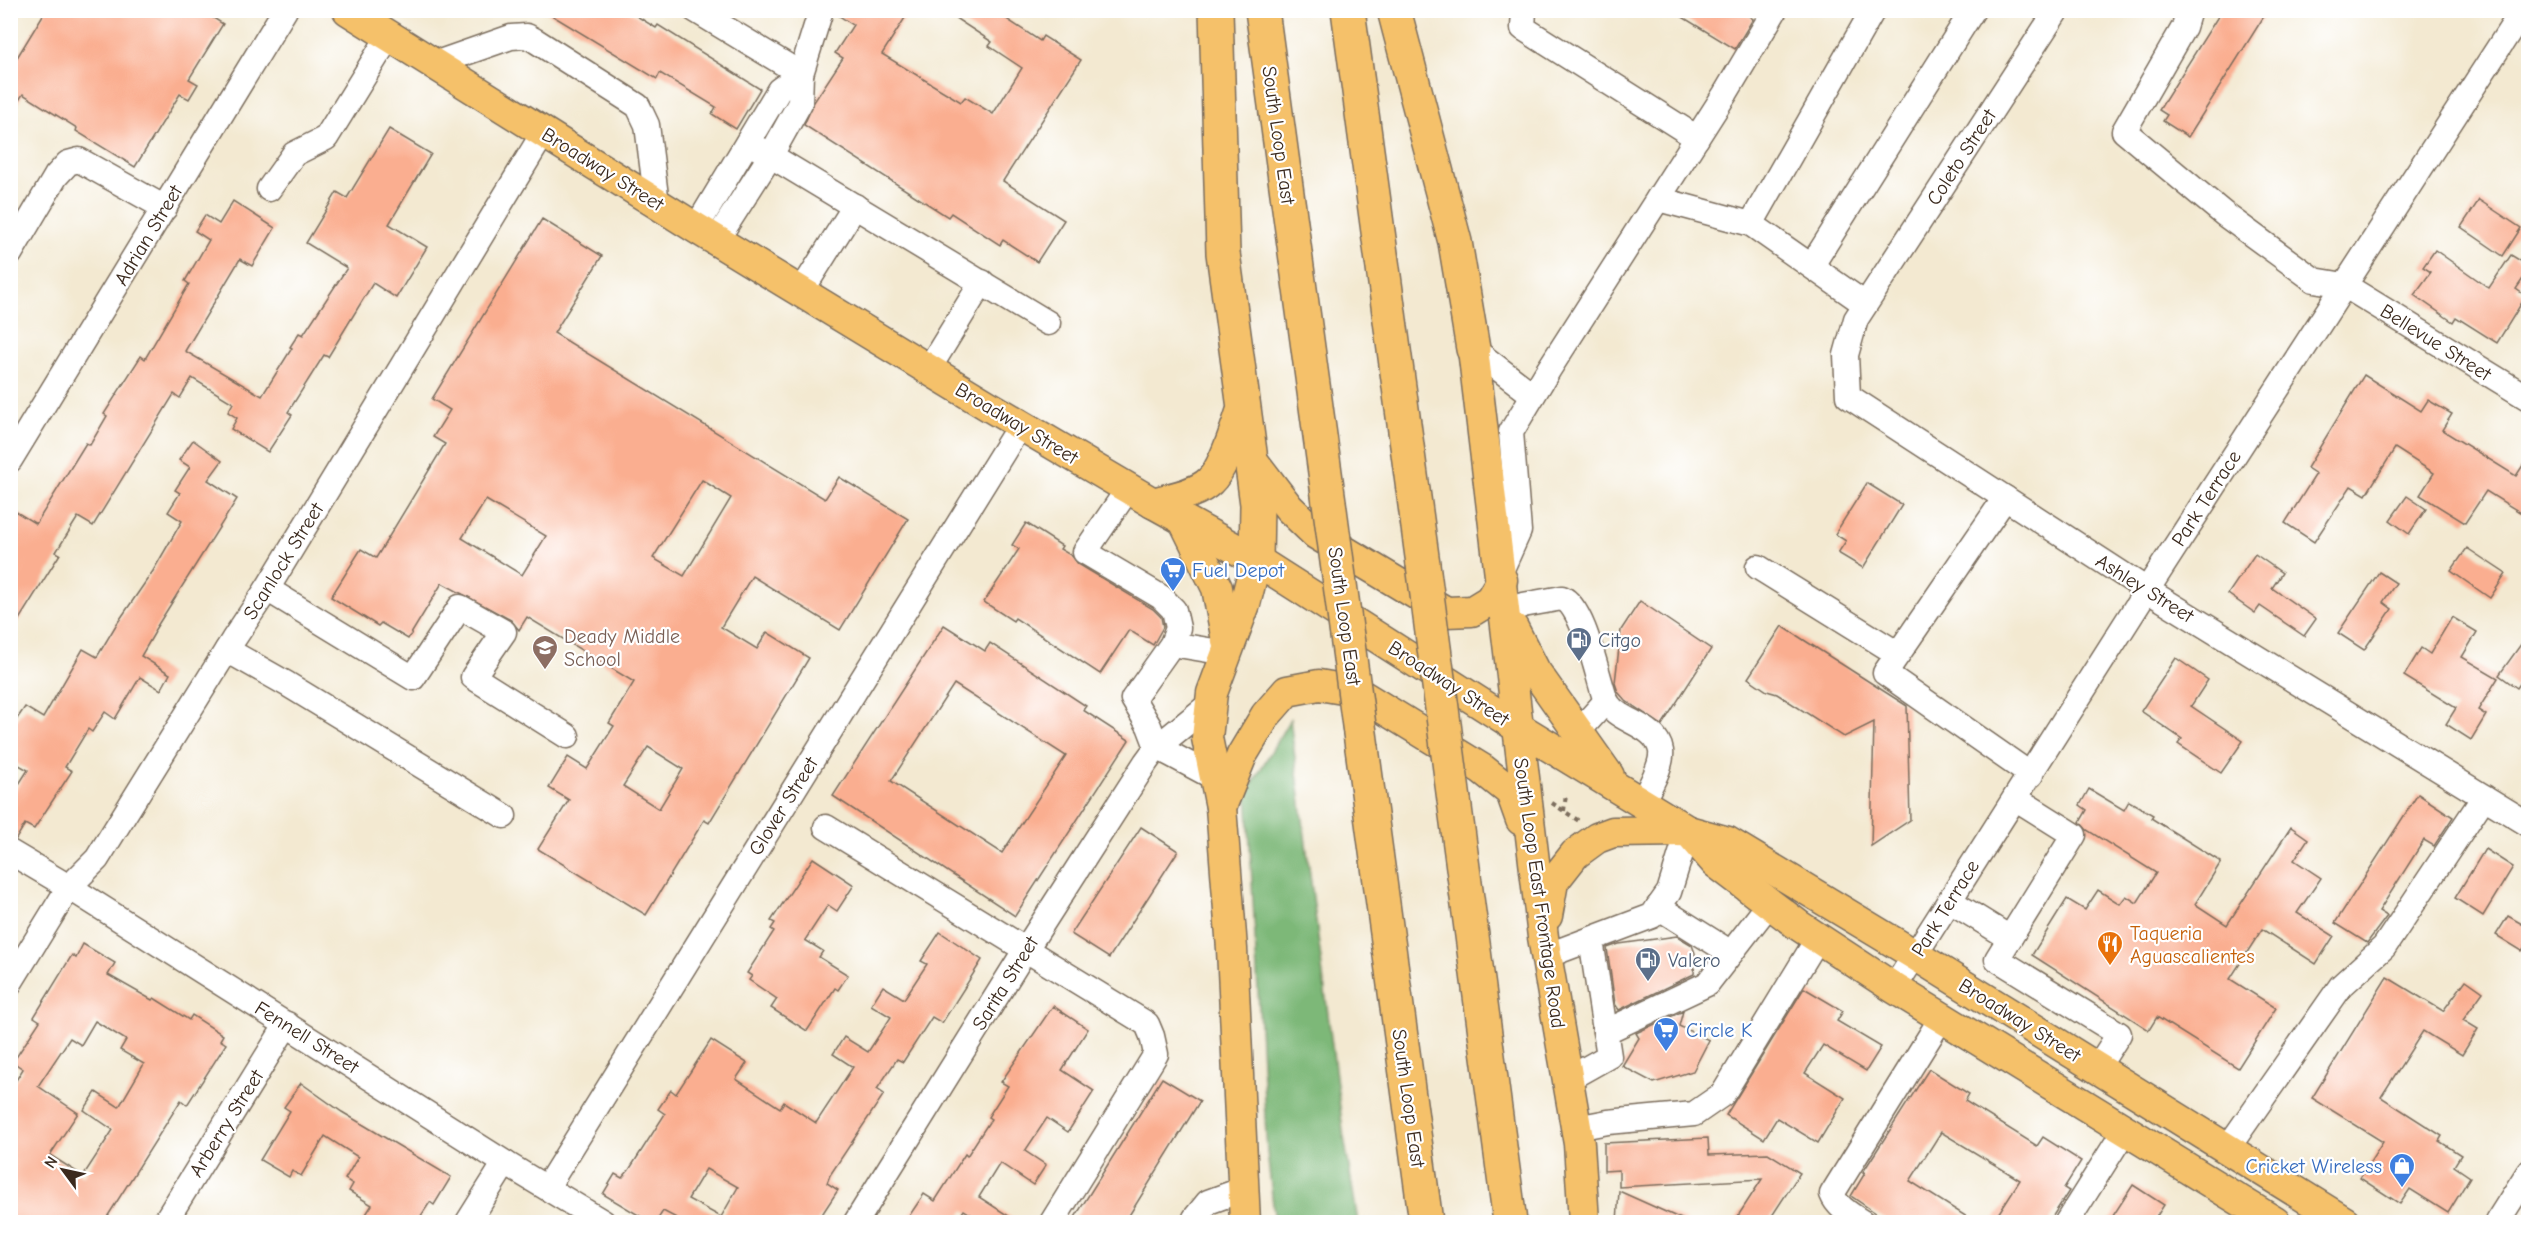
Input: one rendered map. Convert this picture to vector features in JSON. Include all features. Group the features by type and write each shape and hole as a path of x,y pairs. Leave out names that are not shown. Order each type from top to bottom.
{"highway":[{"path":"1216,10 1223,253 1257,504 1256,560"},
{"name":"South Loop East","path":"1262,10 1426,1222"},
{"path":"1348,10 1510,1222"},
{"path":"1394,10 1455,242 1473,349"}],"main road":[{"name":"Broadway Street","path":"370,20 434,64 706,235 1020,425 1256,560 1516,726 1688,831 1728,842 1916,955 2345,1222"},
{"name":"South Loop East Frontage Road","path":"1473,349 1501,575 1516,726 1544,946 1576,1128 1584,1222"},
{"path":"1141,496 1189,492 1211,481 1228,451 1243,407"},
{"path":"1250,457 1289,508 1316,534 1446,612 1472,611 1490,600 1501,575"},
{"path":"1184,520 1217,588 1227,650"},
{"path":"1245,1222 1232,949 1221,807 1208,738 1212,693 1244,607 1256,560"},
{"path":"1505,612 1535,671 1577,733 1630,795"},
{"path":"1221,807 1242,755 1266,715 1287,691 1319,685 1355,691 1482,769 1511,792 1532,848"},
{"path":"1544,946 1553,882 1575,854 1597,838 1613,832 1688,831"},
{"name":"Broadway Street","path":"1688,831 1715,862 1818,938 1894,988 2275,1222"}],"street":[{"name":"Adrian Street","path":"10,460 20,424 165,208 285,10"},
{"path":"696,10 801,74"},
{"path":"706,235 771,155 800,103 801,74 821,10"},
{"path":"1524,10 1523,28 1697,138"},
{"path":"1501,575 1519,531 1511,432 1775,10"},
{"path":"1751,224 1873,10"},
{"path":"1812,265 1973,10"},
{"name":"Coleto Street","path":"1865,304 2057,10"},
{"path":"2189,10 2184,27 2124,131 2224,214 2314,280 2344,285"},
{"name":"Park Terrace","path":"1894,988 2147,590 2523,10"},
{"path":"268,189 294,154 326,138 370,20"},
{"path":"434,64 512,37 527,36 536,41 638,106 646,124 657,204"},
{"path":"706,235 748,142 779,90 801,74"},
{"name":"Scanlock Street","path":"10,983 69,887 97,859 267,589 544,132"},
{"path":"748,142 1048,322"},
{"path":"10,254 56,177 68,163 79,160 165,208"},
{"path":"1658,199 1751,224 1865,304"},
{"path":"801,292 855,206"},
{"path":"928,369 981,282"},
{"name":"Bellevue Street","path":"2344,285 2529,398"},
{"name":"Ashley Street","path":"1865,304 1856,319 1846,355 1848,396 2147,590 2529,824"},
{"path":"1473,349 1533,395"},
{"name":"Glover Street","path":"547,1187 1020,425"},
{"path":"1141,496 1085,552 1161,597 1174,610 1178,628 1172,644 1133,699 1149,726 1157,747 1215,778"},
{"path":"2006,498 1885,674 2031,775"},
{"path":"1758,567 1898,654"},
{"path":"267,589 413,678 460,607 504,632 473,677 567,736"},
{"path":"1505,612 1562,598 1567,600 1574,609 1595,656 1606,701 1613,710 1655,736 1661,751 1659,762 1630,795"},
{"path":"1172,644 1227,650"},
{"path":"227,650 504,816"},
{"path":"1577,733 1606,701"},
{"name":"Sarita Street","path":"856,1222 1026,949 1157,747 1211,703"},
{"path":"2227,1149 2341,986 2384,947 2484,797"},
{"path":"2015,798 2074,835 1997,960 2119,1034 2097,1068"},
{"path":"826,826 1147,1024 1156,1054 1052,1222"},
{"path":"1544,946 1591,940 1652,916 1669,892 1688,831"},
{"name":"Fennell Street","path":"10,852 505,1163 603,1222"},
{"path":"1950,901 2010,938"},
{"path":"1605,1032 1707,984 1770,904"},
{"path":"1658,907 1731,953"},
{"path":"1576,1128 1608,1122 1694,1114 1723,1094 1818,938"},
{"path":"1568,1078 1609,1056 1591,940"},
{"path":"1862,1222 1843,1210 1832,1194 1942,1017"},
{"name":"Arberry Street","path":"165,1222 287,1024"},
{"path":"2067,1222 2124,1130"},
{"path":"468,1222 505,1163"},
{"path":"2498,1222 2529,1173"},
{"path":"1196,1222 1195,1218 1209,1202 1242,1190"}],"path":[{"path":"1564,811 1566,794"},
{"path":"1546,800 1581,822"}],"green space":[{"path":"1290,719 1343,1131 1358,1222 1275,1222 1267,1152 1247,793"}],"building":[{"path":"46,10 201,10 223,24 189,79 198,84 189,99 180,94 135,167 76,131 77,128 23,94 10,114 10,69"},
{"path":"543,10 627,10 656,28 658,25 760,89 736,129 712,114 716,107 660,73 657,79"},
{"path":"835,10 910,10 882,54 961,102 965,97 993,114 1022,68 989,46 992,42 943,10 993,10 1040,41 1043,36 1081,60 1003,181 1064,220 1037,262 1003,240 1000,245 951,213 948,217 804,125 814,102 843,58 835,53 853,25 835,13"},
{"path":"1671,10 1740,10 1753,19 1735,49"},
{"path":"2222,10 2268,10 2188,137 2163,121 2167,115 2159,110"},
{"path":"389,129 431,154 389,224 427,247 396,298 373,283 328,357 324,355 288,412 292,415 268,452 231,429 237,418 228,412 233,403 192,378 180,398 174,394 93,526 78,517 56,552 60,554 10,634 10,508 36,524 86,443 90,445 107,416 104,414 141,356 145,359 189,284 185,281 209,240 195,231 205,215 219,224 233,201 275,228 252,266 240,259 185,351 262,396 299,333 303,335 347,268 306,243 337,192 347,198"},
{"path":"2479,200 2521,228 2503,256 2461,227"},
{"path":"542,219 602,256 554,333 825,499 839,477 908,519 840,630 752,576 721,627 757,649 767,632 809,658 709,823 704,820 646,915 538,849 569,800 549,788 568,757 587,769 614,726 609,723 634,682 527,617 519,630 511,620 442,583 408,639 381,623 378,626 331,597 361,549 376,558 445,444 433,437 450,410 432,399","holes":["702,480 731,498 684,576 653,558","486,500 546,536 522,575 462,538","648,747 683,769 659,809 623,786"]},
{"path":"2435,250 2489,288 2511,255 2529,266 2529,270 2516,289 2526,296 2497,343 2456,317 2453,322 2414,295 2431,272 2423,267"},
{"path":"2364,375 2421,411 2428,400 2452,414 2442,430 2516,476 2529,456 2529,518 2486,491 2465,523 2420,495 2434,473 2395,448 2366,495 2351,486 2314,542 2285,523 2316,474 2307,468"},
{"path":"193,440 222,461 208,480 237,499 154,631 141,656 170,674 161,690 140,677 115,719 105,712 92,732 88,729 65,767 72,771 34,829 25,824 16,839 10,838 10,798 28,770 10,760 10,729 25,707 43,718 83,649 97,657 153,571 182,521 168,512 180,493 175,490 190,467 179,460"},
{"path":"1867,483 1902,505 1863,568 1838,553 1846,541 1835,534"},
{"path":"2407,496 2426,509 2409,534 2390,520"},
{"path":"1026,523 1062,546 1060,549 1072,556 1078,564 1153,609 1161,617 1163,627 1153,645 1129,630 1100,674 1015,618 1013,621 984,602 1019,549 1012,545"},
{"path":"2467,548 2506,574 2490,598 2451,571"},
{"path":"2255,554 2282,573 2272,588 2316,619 2304,636 2260,606 2255,613 2228,594"},
{"path":"2379,572 2396,583 2383,602 2392,609 2364,650 2338,633"},
{"path":"1640,601 1711,649 1662,725 1626,701 1618,692 1615,683 1621,630"},
{"path":"2452,617 2477,632 2462,657 2498,678 2478,710 2486,715 2471,740 2446,724 2456,708 2404,676 2421,648 2430,654"},
{"path":"944,625 985,651 990,643 1086,706 1083,710 1129,740 1015,916 833,796","holes":["954,684 1066,756 1002,853 891,781"]},
{"path":"1782,626 1907,706 1910,820 1871,846 1874,722 1844,737 1748,678"},
{"path":"2529,633 2529,671 2517,688 2499,675"},
{"path":"2176,658 2208,680 2191,706 2243,741 2221,773 2178,744 2182,739 2141,711"},
{"path":"2089,789 2124,810 2129,801 2153,815 2151,818 2221,862 2195,904 2227,925 2291,827 2308,839 2294,860 2321,878 2297,913 2334,936 2316,964 2262,929 2230,979 2276,1008 2238,1068 2157,1017 2149,1030 2032,955 2067,899 2085,910 2098,890 2120,904 2126,896 2137,903 2156,873 2087,830 2080,822 2087,810 2080,805"},
{"path":"2418,794 2453,817 2434,846 2424,840 2379,911 2387,916 2367,943 2335,923"},
{"path":"1141,827 1178,851 1109,958 1071,934"},
{"path":"2485,849 2513,867 2483,916 2455,898"},
{"path":"813,858 854,885 837,911 828,905 805,940 823,951 819,957 848,975 838,990 835,988 807,1031 771,1008 777,999 749,980 752,976 747,973 774,931 771,929 775,923 771,921"},
{"path":"2508,916 2529,928 2529,940 2522,951 2496,935"},
{"path":"940,932 982,960 942,1023 932,1017 903,1062 897,1059 877,1089 884,1094 830,1175 827,1183 838,1190 817,1222 684,1222 663,1211 656,1222 650,1222 603,1194 615,1174 622,1178 629,1170 665,1114 658,1109 671,1090 676,1094 711,1040 747,1063 736,1079 780,1108 784,1102 816,1123 853,1067 833,1054 844,1037 868,1052 891,1017 871,1005 883,986 904,999 927,964 921,961","holes":["706,1169 738,1187 721,1217 688,1199"]},
{"name":"Valero","path":"1677,936 1692,945 1695,953 1694,974 1619,1010 1615,1004 1607,948 1619,944"},
{"path":"83,944 115,963 108,975 152,1000 154,998 189,1020 192,1015 223,1035 220,1040 226,1044 187,1105 181,1100 104,1222 10,1222 10,1090 23,1069 13,1062 40,1021 34,1017 72,955 76,958","holes":["95,1021 126,1040 120,1050 144,1064 119,1107 96,1092 84,1110 113,1130 83,1176 50,1155 78,1113 38,1086 70,1038 81,1045"]},
{"path":"2387,977 2443,1011 2466,980 2483,992 2463,1020 2478,1029 2462,1055 2423,1031 2381,1097 2442,1136 2439,1141 2461,1155 2454,1166 2470,1177 2448,1213 2410,1189 2400,1204 2360,1178 2383,1142 2312,1098"},
{"path":"1804,988 1843,1011 1837,1021 1881,1047 1866,1071 1823,1045 1805,1073 1845,1098 1818,1143 1777,1118 1764,1139 1726,1115"},
{"path":"1053,1006 1088,1029 1062,1070 1094,1091 1068,1132 1047,1118 1025,1151 1046,1165 1033,1185 1000,1163 979,1197 1018,1222 983,1222 964,1210 956,1222 905,1222 924,1194 935,1201 965,1154 967,1156 991,1119 988,1117 1008,1086 1001,1082"},
{"name":"Circle K","path":"1683,1011 1679,1026 1709,1040 1693,1071 1654,1083 1622,1066 1639,1038 1636,1033"},
{"path":"1929,1069 1969,1094 1965,1101 2037,1146 2043,1137 2081,1161 2064,1188 2069,1191 2049,1222 1993,1222 2020,1180 1941,1132 1910,1181 1975,1222 1889,1222 1851,1196 1865,1173 1863,1172"},
{"path":"1162,1078 1200,1101 1125,1222 1072,1222"},
{"path":"301,1083 342,1112 451,1177 434,1205 430,1202 417,1222 361,1222 372,1205 349,1191 353,1184 345,1179 358,1157 325,1136 301,1176 292,1171 289,1177 260,1160 290,1111 284,1107"},
{"path":"1708,1138 1709,1155 1768,1153 1800,1173 1768,1222 1734,1222 1762,1179 1619,1187 1619,1170 1604,1171 1604,1143"},
{"path":"2133,1185 2164,1205 2153,1222 2109,1222"},
{"path":"1619,1191 1688,1222 1617,1222"}],"place":[{"name":"Fuel Depot","path":"1173,593"},
{"name":"Citgo","path":"1579,663"},
{"name":"Deady Middle School","path":"545,671"},
{"name":"Taqueria Aguascalientes","path":"2110,967"},
{"name":"Valero","path":"1648,983"},
{"name":"Circle K","path":"1666,1053"},
{"name":"Cricket Wireless","path":"2402,1189"}]}
